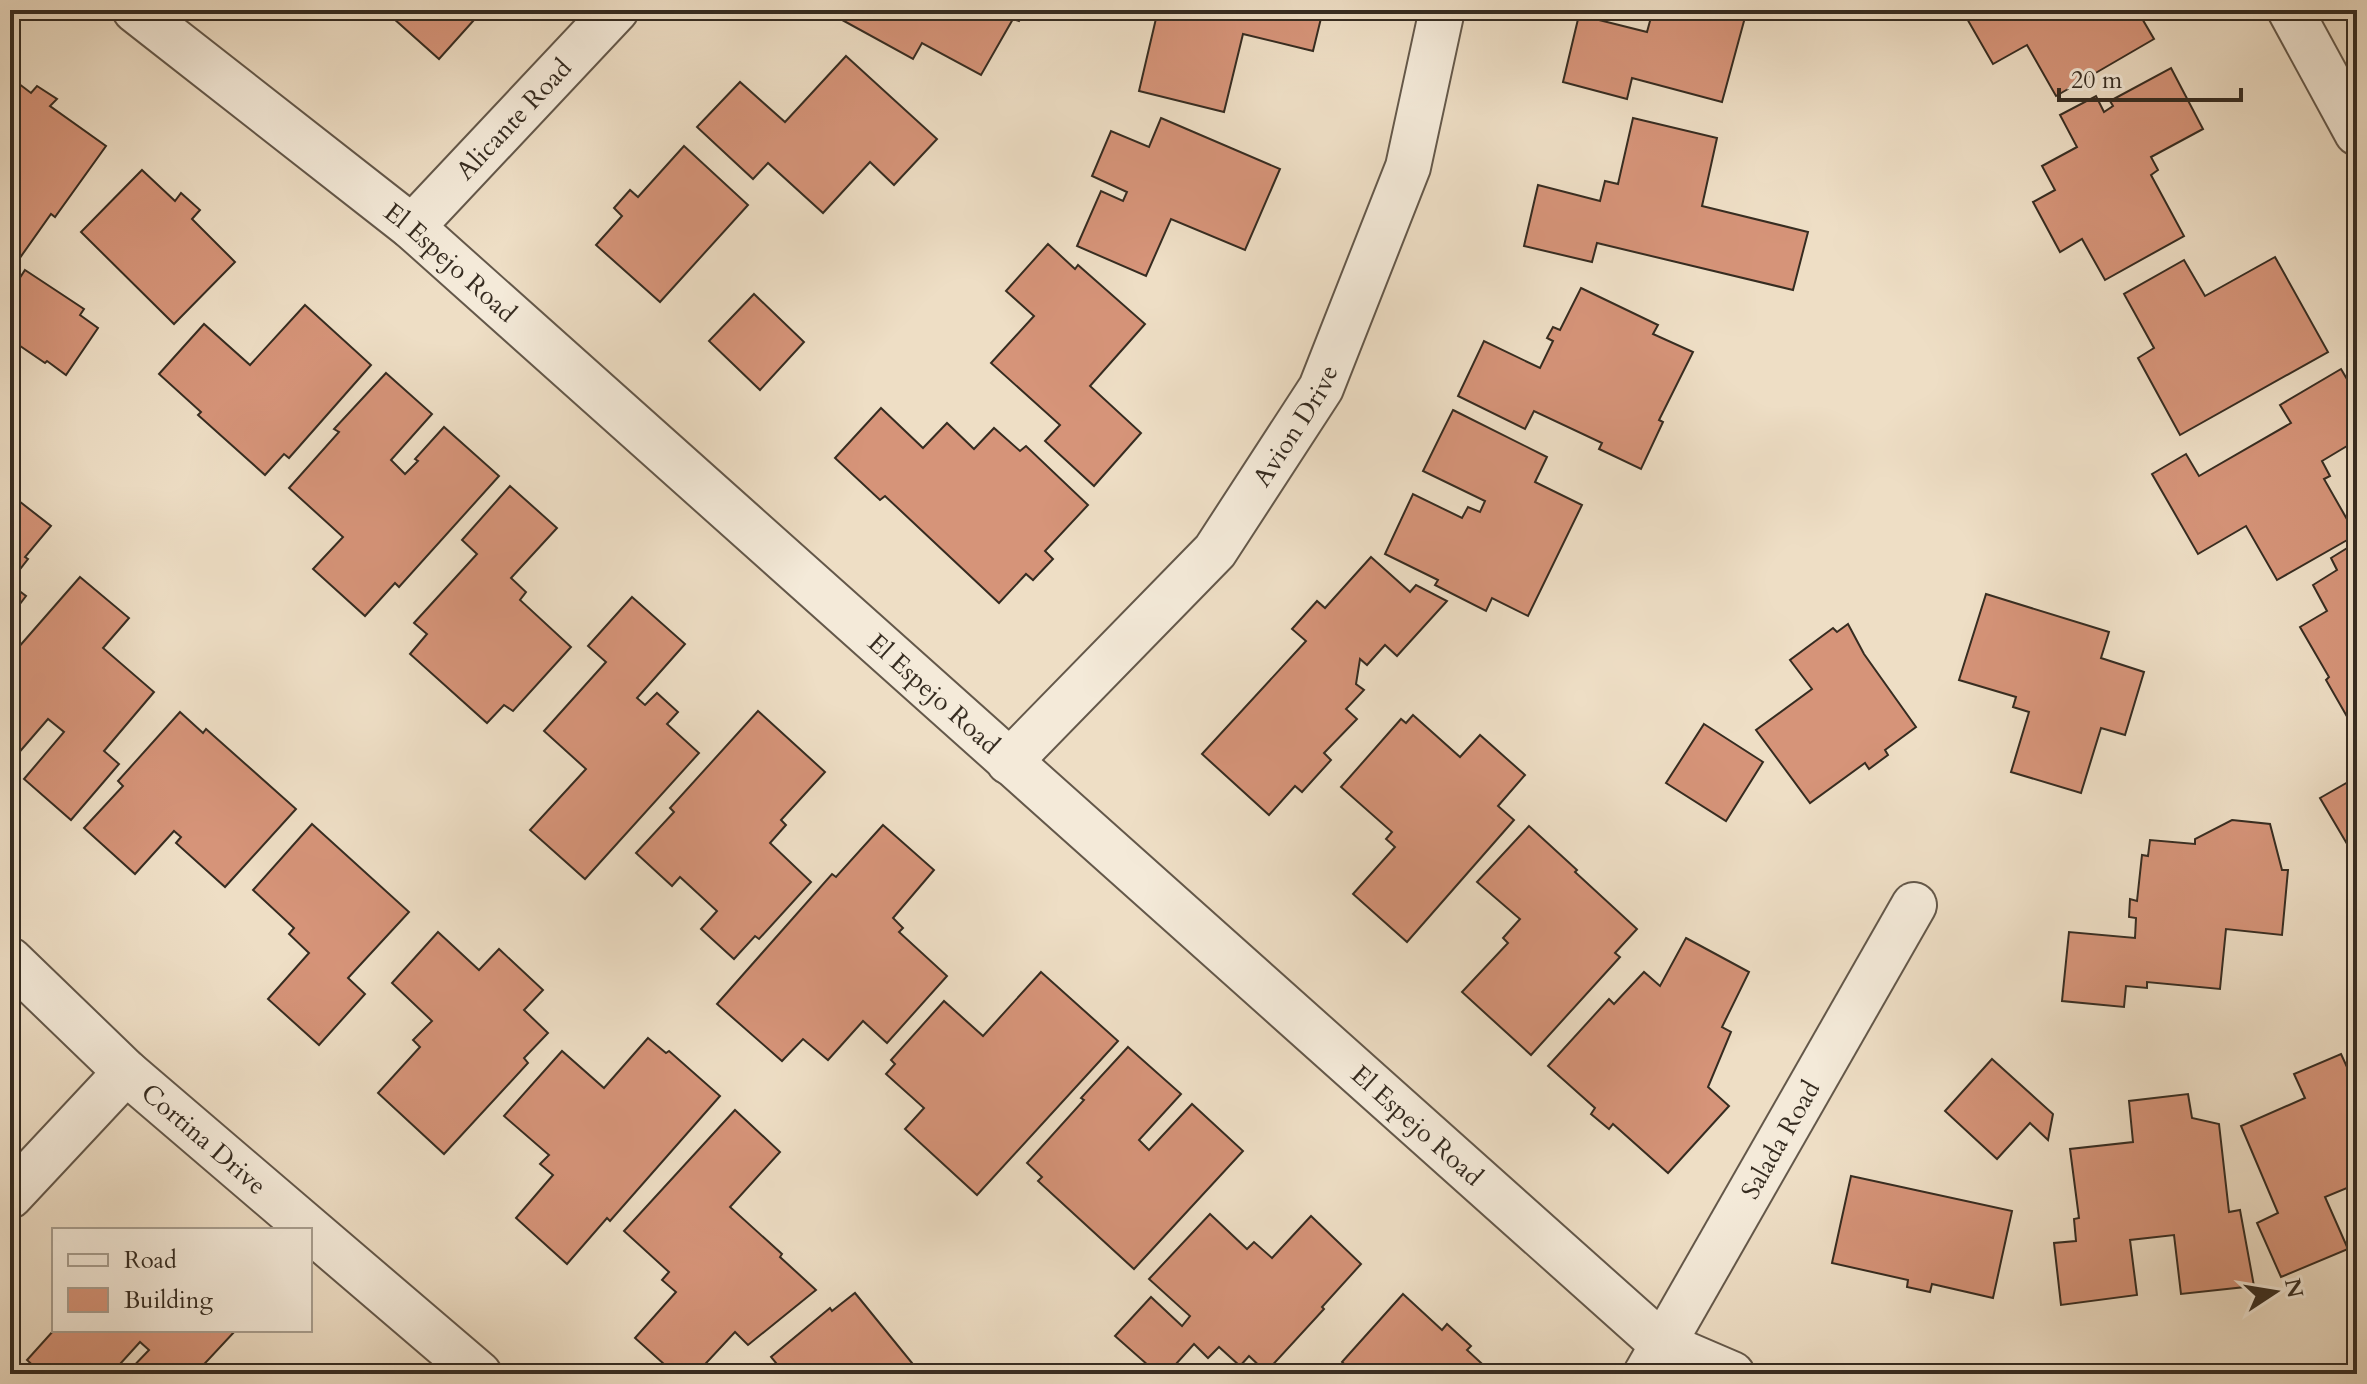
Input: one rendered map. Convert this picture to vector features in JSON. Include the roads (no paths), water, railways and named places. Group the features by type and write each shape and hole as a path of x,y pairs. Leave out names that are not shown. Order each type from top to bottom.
{"street":[{"name":"El Espejo Road","path":"135,10 412,227 1009,762 1654,1359 1732,1374"},
{"name":"Alicante Road","path":"412,227 616,10"},
{"name":"Avion Drive","path":"1009,762 1215,551 1321,388 1408,167 1442,10"},
{"path":"2290,10 2357,133"},
{"name":"Salada Road","path":"1654,1359 1914,905"},
{"name":"Cortina Drive","path":"10,960 126,1072 308,1228"},
{"path":"10,1196 126,1072"},
{"name":"Cortina Drive","path":"312,1231 479,1374"}]}
